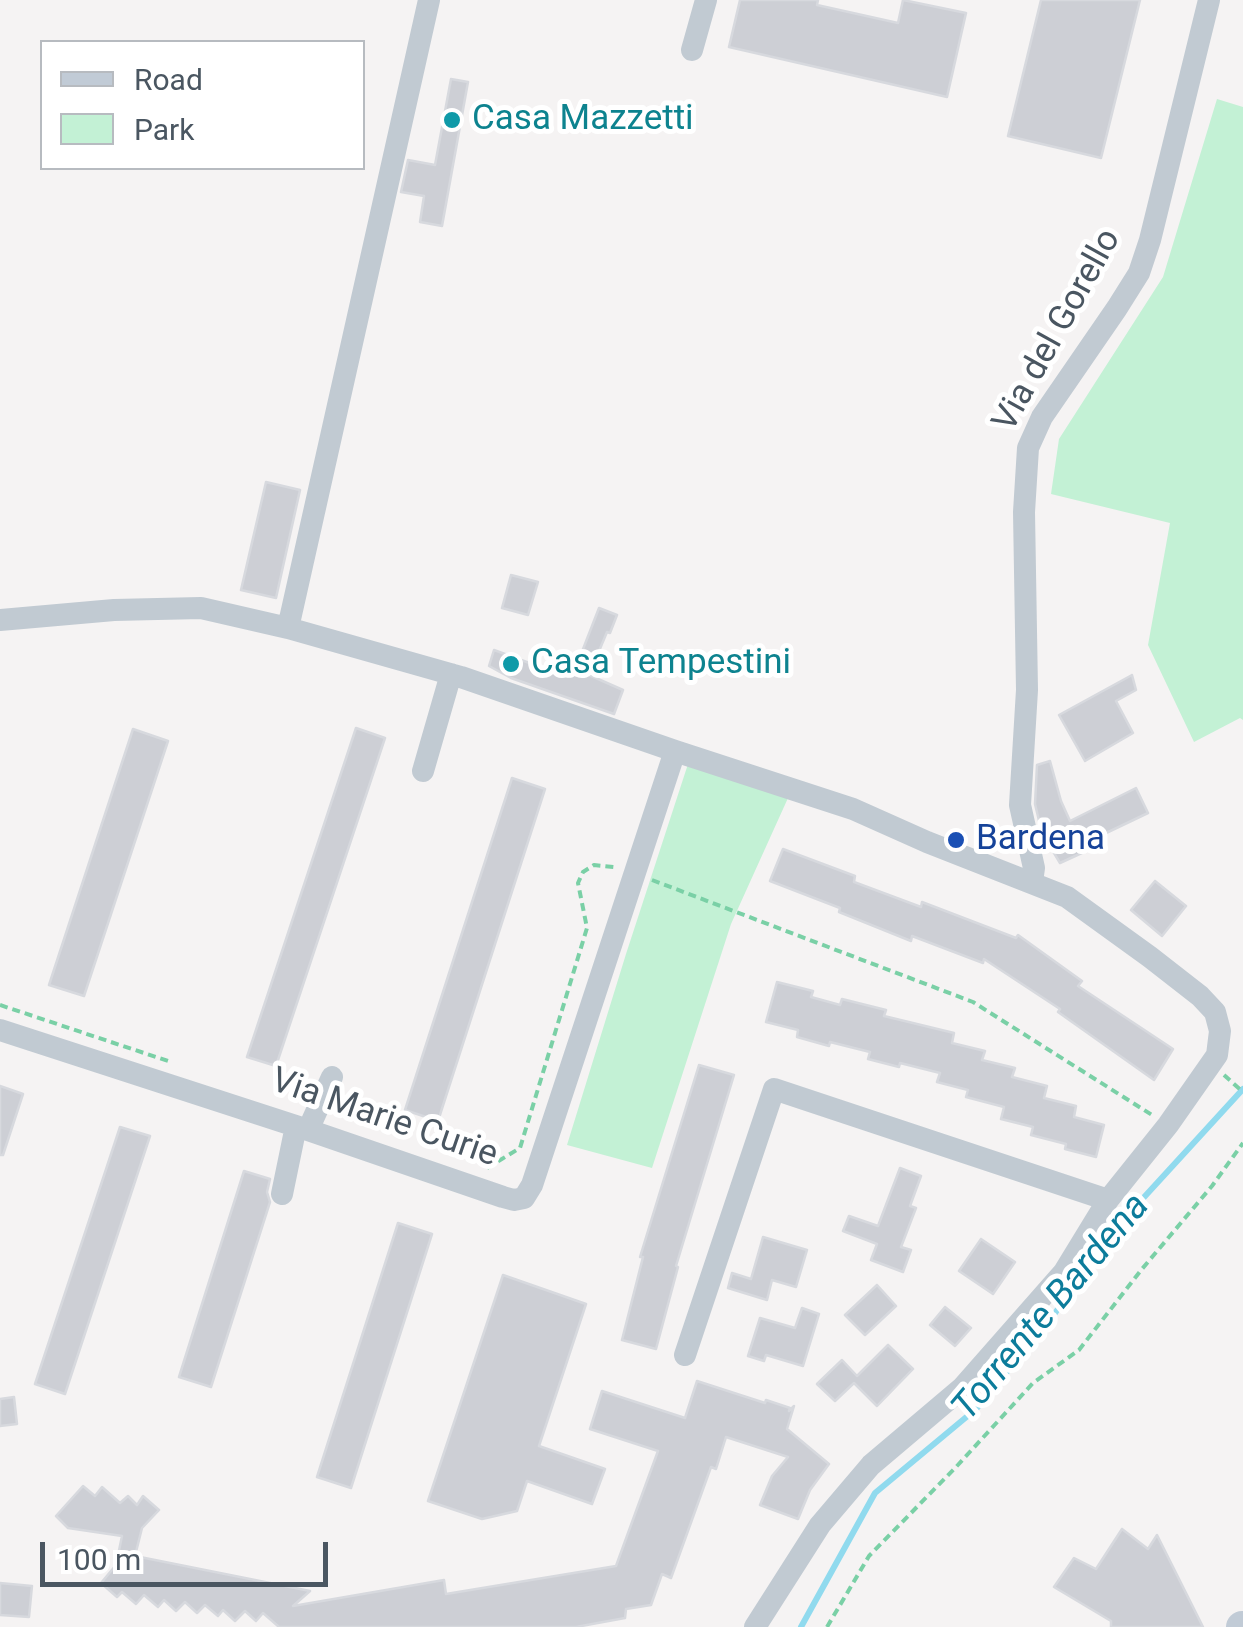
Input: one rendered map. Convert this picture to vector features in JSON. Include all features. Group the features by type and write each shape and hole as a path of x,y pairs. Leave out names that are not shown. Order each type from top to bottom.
{"street":[{"path":"288,628 429,0"},
{"path":"692,50 706,0"},
{"name":"Via del Gorello","path":"1032,882 1034,868 1020,805 1027,690 1024,512 1028,448 1042,417 1138,273 1150,240 1209,0"},
{"path":"0,620 114,610 201,608 451,674 854,809 1067,897 1150,957 1215,1012 1220,1030 1217,1055 1108,1200 1064,1272 962,1388 871,1466 820,1525 755,1627"},
{"path":"423,771 451,674"},
{"name":"Via Marie Curie","path":"0,1030 514,1200 528,1195 675,751"},
{"path":"282,1194 302,1128 332,1077"},
{"path":"685,1355 774,1090 1108,1200"}],"path":[{"path":"1220,1072 1243,1092"},
{"path":"826,1627 869,1556 1033,1383 1079,1350 1243,1143"}],"green space":[{"path":"1217,99 1243,107 1243,720 1240,718 1194,742 1148,645 1170,523 1051,494 1059,439 1163,277"},
{"path":"688,764 788,798 731,924 652,1168 567,1145"}],"building":[{"path":"740,0 818,0 817,5 898,23 903,0 966,13 947,97 729,47"},
{"path":"1041,0 1140,0 1101,158 1008,136"},
{"name":"Casa Mazzetti","path":"451,79 468,82 442,226 420,222 424,196 401,192 408,160 435,165"},
{"path":"266,482 300,490 276,598 241,590"},
{"path":"511,575 538,582 528,615 502,608"},
{"name":"Casa Tempestini","path":"599,608 617,615 589,675 623,690 614,714 511,678 489,666 494,650 554,672 559,657 578,662"},
{"path":"1132,675 1136,690 1116,701 1133,733 1085,761 1059,715"},
{"path":"356,728 385,738 276,1066 247,1057"},
{"path":"133,729 168,741 84,996 49,985"},
{"path":"1050,761 1070,821 1136,788 1148,813 1081,845 1084,852 1060,863 1042,833 1035,804 1037,765"},
{"path":"512,778 545,789 438,1121 405,1110"},
{"path":"783,849 855,876 854,882 921,907 922,902 1016,938 1018,935 1082,981 1078,986 1173,1049 1154,1080 1058,1012 1060,1009 984,959 983,963 912,936 911,941 770,881"},
{"path":"1155,881 1186,906 1162,936 1131,910"},
{"path":"777,982 813,991 811,997 840,1005 842,999 886,1010 884,1016 954,1033 952,1043 985,1051 982,1060 1015,1068 1012,1077 1047,1086 1044,1098 1076,1106 1074,1117 1104,1125 1096,1157 1031,1135 1033,1127 1001,1119 1004,1107 966,1097 968,1090 937,1082 940,1073 868,1059 870,1052 797,1037 798,1030 766,1022"},
{"path":"699,1065 734,1075 676,1266 656,1349 622,1340 640,1257"},
{"path":"0,1086 23,1094 3,1155 0,1155"},
{"path":"120,1127 150,1136 65,1394 35,1384"},
{"path":"900,1168 921,1176 910,1206 916,1208 901,1247 911,1250 903,1272 871,1260 877,1244 843,1231 849,1216 878,1226"},
{"path":"244,1171 270,1179 270,1202 211,1387 179,1377"},
{"path":"398,1223 432,1234 351,1488 317,1477"},
{"path":"763,1237 807,1250 796,1287 772,1280 767,1300 728,1288 732,1273 751,1279"},
{"path":"981,1239 1015,1262 993,1294 959,1271"},
{"path":"503,1275 586,1304 539,1446 605,1469 592,1504 527,1481 517,1511 482,1519 428,1501"},
{"path":"877,1285 896,1306 865,1335 845,1315"},
{"path":"945,1307 971,1328 955,1346 930,1325"},
{"path":"802,1308 819,1314 803,1366 766,1355 764,1361 748,1356 760,1318 795,1328"},
{"path":"888,1345 913,1369 877,1406 854,1383 835,1401 817,1384 842,1360 857,1376"},
{"path":"697,1381 765,1403 766,1400 790,1408 789,1411 794,1406 787,1429 829,1464 810,1490 798,1519 760,1505 772,1476 788,1457 726,1437 716,1469 711,1467 671,1578 662,1574 651,1605 626,1609 625,1618 576,1627 279,1627 263,1613 256,1621 245,1611 235,1621 223,1610 218,1616 205,1605 197,1613 185,1602 176,1611 164,1600 158,1607 144,1595 136,1604 122,1592 117,1597 101,1583 116,1565 122,1536 68,1528 56,1516 83,1486 95,1496 102,1487 120,1503 128,1496 137,1505 143,1496 159,1510 142,1528 135,1556 310,1591 293,1606 444,1580 446,1594 616,1566 658,1451 590,1429 602,1391 685,1418"},
{"path":"14,1397 17,1424 0,1426 0,1399"},
{"path":"1122,1529 1148,1549 1157,1535 1203,1627 1111,1627 1111,1621 1054,1587 1074,1558 1096,1569"},
{"path":"0,1583 32,1586 29,1617 0,1615"}],"waterway":[{"name":"Torrente Bardena","path":"801,1627 875,1493 976,1409 1136,1206 1243,1089"}],"place":[{"name":"Casa Mazzetti","path":"452,120"},
{"name":"Casa Tempestini","path":"511,664"},
{"name":"Bardena","path":"956,840"}]}
